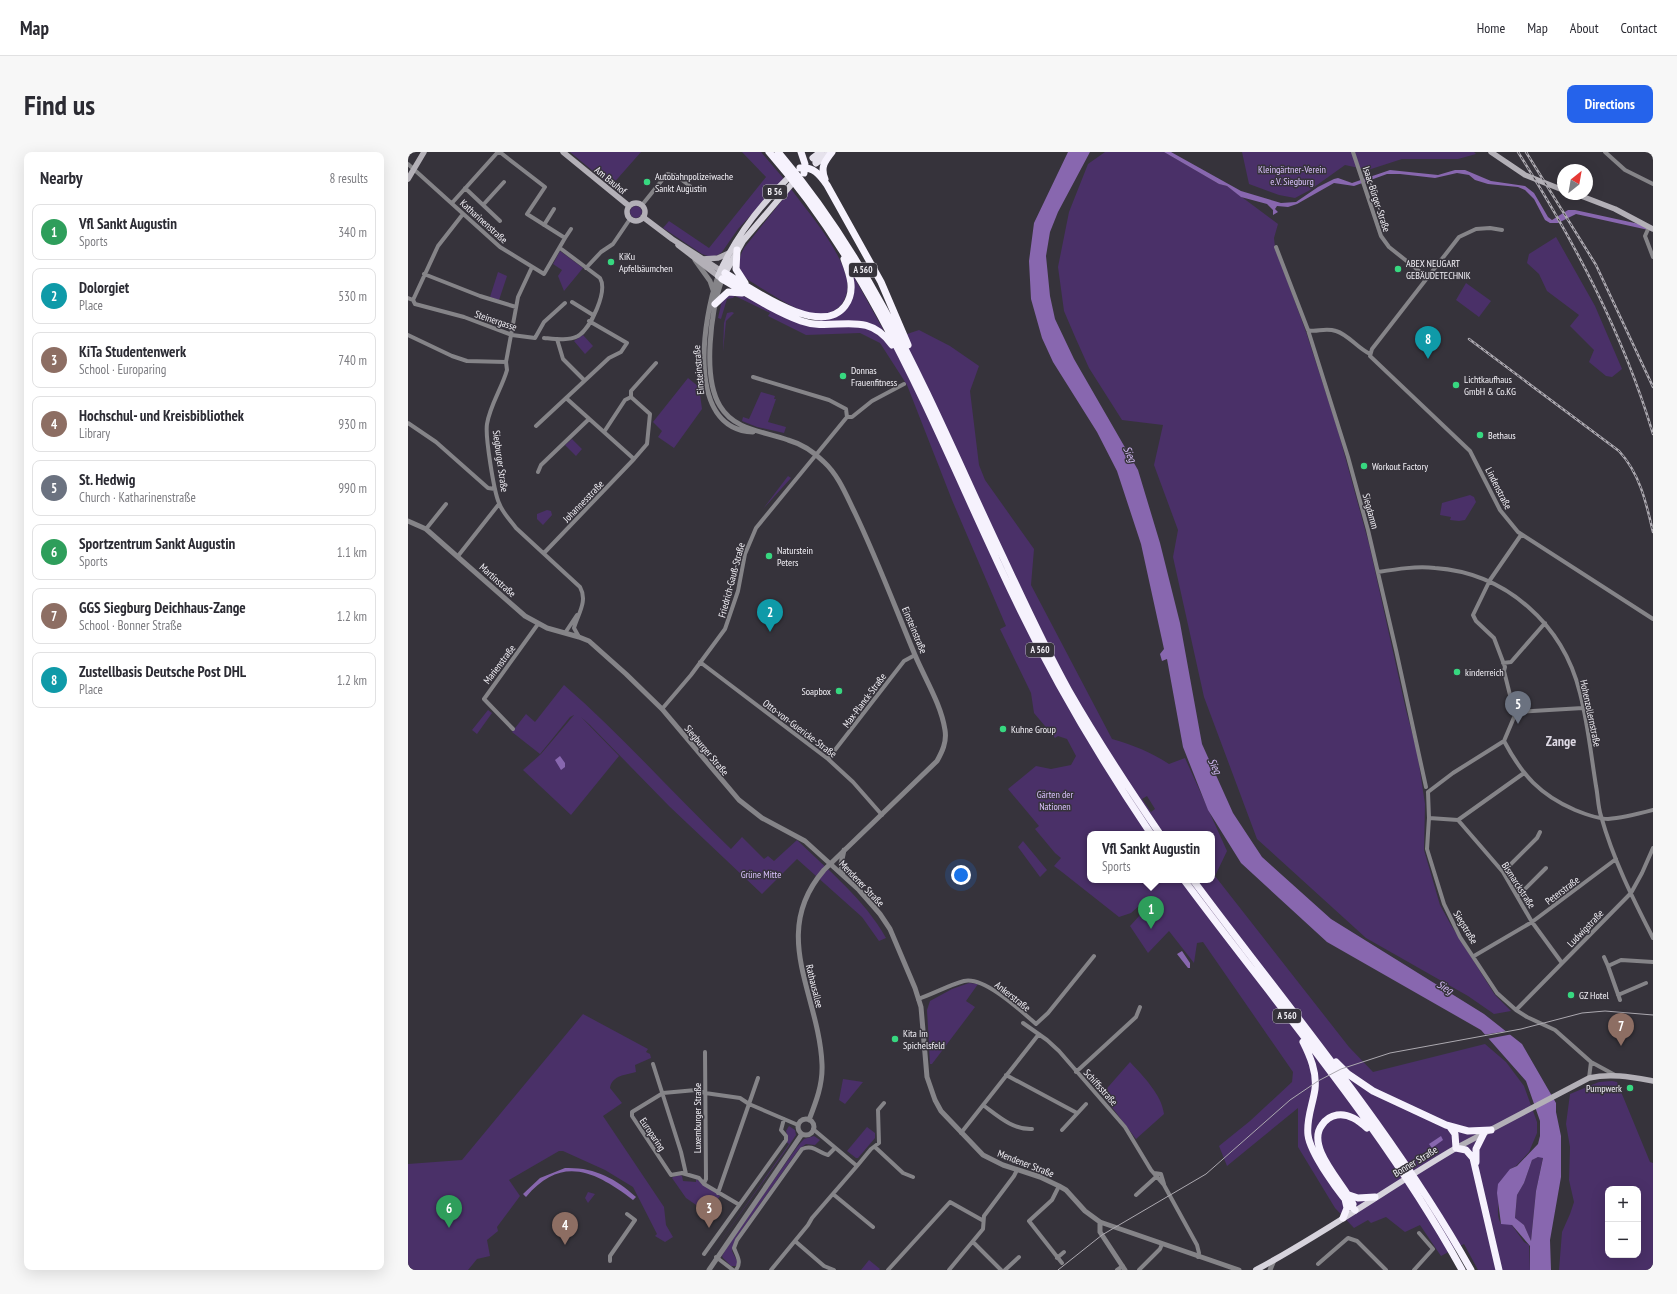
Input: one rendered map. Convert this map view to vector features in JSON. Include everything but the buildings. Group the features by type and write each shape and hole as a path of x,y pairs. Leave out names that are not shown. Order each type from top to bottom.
{"highway":[{"name":"A 560","path":"770,152 784,164"},
{"name":"A 560","path":"778,152 784,164 836,229 866,276 925,388 1047,649 1092,731 1158,831"},
{"path":"802,152 804,168 816,172 827,184"},
{"name":"B 56","path":"815,160 821,152"},
{"path":"831,152 823,164 822,169 827,184 880,282 925,388"},
{"name":"B 56","path":"815,160 831,152"},
{"name":"A 560","path":"804,190 860,278 907,367 1015,599 1057,683 1101,760 1149,831"},
{"path":"721,275 748,286 805,316 823,318 836,314 841,310 848,299 851,284 849,272 836,241"},
{"path":"738,250 736,269 748,286"},
{"path":"721,275 757,299"},
{"path":"715,304 730,291 740,292 807,323 818,325 858,323 870,326 886,338 907,367"},
{"name":"A 560","path":"1186,883 1295,1027 1388,1154 1420,1200 1462,1270"},
{"name":"A 560","path":"1195,883 1318,1043 1416,1181 1471,1270"},
{"path":"1295,1027 1310,1059 1315,1079 1315,1089 1308,1122 1308,1136 1315,1154 1347,1197 1343,1218"},
{"path":"1318,1043 1348,1074 1373,1091 1446,1124 1468,1131 1488,1132"},
{"path":"1355,1210 1318,1146 1317,1136 1320,1126 1327,1119 1341,1114 1358,1120 1388,1154"},
{"path":"1446,1124 1455,1134 1456,1148 1461,1148 1470,1154 1477,1170"},
{"path":"1488,1132 1476,1149 1477,1170 1499,1270"},
{"path":"1347,1197 1375,1197"}],"main road":[{"path":"408,179 424,152"},
{"name":"Am Bauhof","path":"563,152 629,206"},
{"path":"1491,152 1525,175 1557,188"},
{"name":"B 56","path":"721,275 729,253 766,202 815,160"},
{"name":"B 56","path":"721,275 761,218 804,168"},
{"path":"1592,200 1609,206 1651,228"},
{"path":"637,203 642,205 645,212 643,217 635,221 630,218 627,214 629,206 637,203"},
{"path":"643,217 672,239 702,258 721,275"},
{"path":"672,239 695,260 721,275"},
{"path":"702,258 718,258 729,253"},
{"name":"Bonner Straße","path":"1256,1270 1311,1240 1395,1184 1456,1148 1589,1078 1605,1075 1653,1081"}],"street":[{"name":"Isaac-Bürger-Straße","path":"1354,152 1381,236 1389,247 1423,274 1425,280"},
{"path":"1605,152 1625,170 1653,184"},
{"path":"452,203 497,153 501,153 529,176 546,187 527,214 565,238"},
{"name":"Katharinenstraße","path":"408,164 500,247 544,274 560,248"},
{"path":"642,205 667,174 675,175 690,186"},
{"path":"483,205 504,182"},
{"path":"465,188 500,221"},
{"path":"544,225 554,209"},
{"path":"413,300 438,246 463,214"},
{"path":"586,268 601,252 612,244 630,218"},
{"path":"1370,354 1459,237 1476,229 1490,228 1502,230"},
{"path":"1651,228 1644,236 1653,257"},
{"path":"544,338 569,339 578,336 593,315 601,300 603,285 600,278 560,248 571,229"},
{"name":"Siegdamm","path":"1276,247 1308,330 1348,457 1378,572 1428,789"},
{"path":"695,260 707,277 713,290"},
{"name":"Siegburger Straße","path":"532,267 522,287 516,307 506,362 506,375 487,425 487,438 495,489 499,504 516,528 580,587 584,594 584,601 574,628 579,637"},
{"path":"424,274 480,296 516,307"},
{"name":"Einsteinstraße","path":"721,275 713,290 707,316 704,341 709,396 718,414 729,425 741,431 758,432"},
{"name":"Einsteinstraße","path":"721,275 710,341 714,392 719,405 728,416 738,424 758,432 792,441 816,455 831,469 842,486 943,720 945,744 937,762 830,863"},
{"name":"Steinergasse","path":"408,298 413,300 415,304 464,317 512,335 537,337 544,322 565,303"},
{"path":"572,302 593,315"},
{"path":"536,426 608,358 621,352 627,343 589,321"},
{"name":"Lindenstraße","path":"1308,330 1312,332 1323,328 1339,332 1370,354 1372,359 1395,378 1470,451 1500,510 1521,535 1653,619"},
{"path":"408,335 452,356 467,361 506,362"},
{"path":"557,339 563,359 584,380"},
{"path":"604,432 625,400 630,397 631,392 656,362"},
{"path":"753,377 833,402 846,409 847,417 852,417 872,401 904,384"},
{"name":"Johannesstraße","path":"544,554 648,444 650,414 630,397"},
{"path":"566,398 634,459"},
{"name":"Friedrich-Gauß-Straße","path":"662,709 725,629 738,591 745,554 756,528 847,417"},
{"path":"538,472 541,465 589,419"},
{"path":"408,423 436,442 488,488 495,489"},
{"path":"426,529 446,504"},
{"path":"458,556 499,504"},
{"name":"Martinstraße","path":"408,521 426,529 522,613 538,624 565,633"},
{"path":"1428,789 1504,741 1515,712 1503,663 1494,638 1475,619 1473,612 1490,580 1521,535"},
{"name":"Hohenzollernstraße","path":"1378,572 1409,568 1436,568 1472,574 1490,580 1524,602 1545,623 1559,642 1571,666 1583,708 1602,818 1616,859 1630,893 1653,938"},
{"name":"Siegburger Straße","path":"580,610 565,633 579,637 588,642 622,670 662,709 739,800 762,818 805,841 830,863"},
{"path":"1503,663 1511,662 1545,623"},
{"name":"Marienstraße","path":"513,729 484,700 538,624"},
{"name":"Max-Planck-Straße","path":"828,759 904,661 915,655"},
{"name":"Otto-von-Guericke-Straße","path":"700,662 828,759 853,782 882,815"},
{"path":"1515,712 1583,708"},
{"path":"1504,741 1513,758 1524,773 1540,790 1552,799 1582,812 1602,818 1626,817 1653,810"},
{"path":"1429,818 1458,820 1524,773"},
{"name":"Siegstraße","path":"1428,789 1429,818 1427,844 1435,880 1448,914 1460,937 1498,993 1516,1010 1559,1033 1590,1062"},
{"name":"Bismarckstraße","path":"1458,820 1502,872 1518,896 1532,922 1562,963"},
{"path":"1502,872 1537,838 1540,832"},
{"name":"Ludwigstraße","path":"1516,1010 1630,893 1653,848"},
{"path":"843,875 841,864 845,849"},
{"name":"Peterstraße","path":"1474,956 1532,922 1616,859"},
{"path":"1648,860 1652,863"},
{"name":"Mendener Straße","path":"830,863 880,914 890,929 918,999 924,1030 926,1068 930,1089 942,1111 983,1155 1066,1190 1085,1211 1100,1222 1239,1270"},
{"name":"Rathausallee","path":"809,1120 817,1098 822,1064 818,1034 800,964 798,929 806,899 820,875 830,863"},
{"path":"1518,896 1546,868"},
{"name":"Ankerstraße","path":"918,999 965,980 974,980 984,983 1036,1024 1094,956"},
{"path":"1604,957 1619,998 1646,983"},
{"path":"1608,966 1621,960 1653,962"},
{"path":"1076,1072 1136,1017 1140,1007"},
{"name":"Schiffsstraße","path":"1022,1023 1059,1051 1125,1127 1158,1174 1197,1245 1199,1253 1198,1256"},
{"path":"961,1133 1038,1034"},
{"name":"Luxemburger Straße","path":"704,1184 706,1180 705,1052"},
{"path":"1589,1078 1590,1062 1616,1076"},
{"path":"653,1064 684,1163 686,1174"},
{"path":"1006,1075 1077,1113"},
{"path":"718,1193 758,1078"},
{"name":"Europaring","path":"738,1204 704,1184 703,1180 699,1178 690,1177 686,1174 671,1175 632,1116 635,1110 671,1091 696,1090 705,1093 740,1098 749,1104 798,1125"},
{"path":"771,1270 871,1149 879,1143 878,1110 884,1103"},
{"path":"1062,1130 1086,1104"},
{"path":"983,1105 1008,1124 1032,1129"},
{"path":"704,1254 738,1204 786,1140 786,1136 781,1130 781,1125 784,1119"},
{"path":"802,1134 799,1131 798,1125 801,1120 809,1120 812,1122 813,1129 857,1166"},
{"path":"802,1134 808,1134 813,1129"},
{"path":"709,1270 716,1257 802,1134"},
{"path":"716,1257 735,1270 739,1266 739,1260 734,1248 737,1240 802,1149 815,1147 828,1155 835,1148"},
{"path":"875,1147 903,1173 914,1177"},
{"path":"949,1270 983,1229 982,1220 1017,1170"},
{"path":"1136,1195 1158,1174"},
{"path":"1059,1186 1052,1200 1029,1220 1062,1263"},
{"path":"833,1194 873,1227"},
{"path":"888,1270 950,1202 982,1220"},
{"path":"610,1260 610,1256 635,1220 627,1214"},
{"path":"1100,1222 1100,1232 1124,1268 1117,1270"},
{"path":"1414,1270 1433,1249 1419,1232"},
{"path":"1318,1264 1348,1238 1357,1241 1386,1270"},
{"path":"794,1241 824,1266 834,1270"},
{"path":"973,1242 1002,1270"},
{"path":"1139,1270 1160,1249 1162,1244"},
{"path":"1058,1258 1064,1252"},
{"path":"1005,1270 1019,1257"},
{"path":"1270,1270 1274,1260"}],"green space":[{"path":"570,152 641,152 611,186"},
{"path":"742,152 761,152 784,179 738,229 722,252 718,255 710,257 702,254 663,228 669,221 709,248 766,177"},
{"path":"1105,152 1164,152 1219,184 1227,186 1278,224 1274,238 1275,247 1306,332 1337,427 1369,544 1406,710 1417,751 1425,804 1424,850 1440,905 1495,995 1511,1011 1494,1014 1468,996 1366,938 1257,839 1204,697 1173,557 1178,530 1154,465 1163,425 1122,420 1089,368 1064,311 1058,267 1069,212 1088,164"},
{"name":"Kleingärtner-Verein e.V. Siegburg","path":"1242,152 1474,152 1476,154 1458,159 1402,159 1368,170 1345,165 1310,190 1295,198 1279,195 1249,184"},
{"path":"791,189 830,242 837,254 846,276 847,291 845,298 841,305 832,312 814,315 799,310 747,279 741,272 739,260 744,248"},
{"path":"634,206 638,206 642,212 638,218 634,218 630,214 630,210"},
{"path":"1556,237 1595,306 1622,369 1612,377 1606,376 1589,362 1594,350 1570,326 1579,315 1547,291 1539,274 1527,263 1529,254"},
{"path":"560,251 583,268 564,291 558,276 562,270 553,264"},
{"path":"498,272 507,276 499,300 490,297"},
{"path":"853,275 884,331 878,328 812,320 830,319 842,312"},
{"path":"1466,283 1491,301 1479,317 1456,300"},
{"name":"Gärten der Nationen","path":"739,294 793,320 868,328 886,341 919,330 950,346 979,366 970,391 979,465 985,480 1034,549 1031,585 1112,739 1142,749 1169,764 1185,758 1227,851 1215,876 1349,1047 1373,1072 1485,1044 1506,1062 1524,1086 1537,1122 1537,1133 1529,1152 1516,1166 1510,1169 1500,1196 1498,1211 1501,1224 1511,1224 1524,1242 1529,1245 1530,1270 1478,1270 1464,1244 1441,1256 1420,1225 1405,1232 1386,1217 1371,1223 1368,1220 1354,1228 1335,1208 1298,1147 1298,1108 1227,1166 1219,1146 1250,1121 1292,1082 1293,1072 1203,942 1197,943 1194,963 1169,931 1148,953 1130,926 1151,903 1148,898 1131,913 1119,917 1054,866 1061,858 1035,829 1039,826 1008,789 1036,766 1051,769 1071,765 1076,756 1067,739 1058,736 1055,738 1034,713 1031,693 1000,629 1006,626 952,500 907,385 880,343 860,333 806,335 768,316 770,313 735,296 727,299 721,319 718,318 723,300 728,296","holes":["1147,796 1155,809 1151,812 1142,799"]},
{"path":"727,313 734,313 726,321 723,352 724,323"},
{"path":"583,335 593,346 585,354 574,341"},
{"path":"688,378 699,387 702,409 674,448 658,437 662,431 653,422"},
{"path":"761,392 775,396 774,399 776,399 768,422 786,427 784,433 757,427 742,421 743,417 749,419"},
{"path":"572,439 582,449 576,456 565,445"},
{"path":"788,476 791,478 763,509"},
{"path":"1470,495 1474,497 1476,502 1465,520 1450,520 1451,517 1440,515 1442,503"},
{"path":"547,510 551,511 552,515 543,525 537,519 537,514"},
{"name":"Grüne Mitte","path":"564,685 628,745 731,849 742,837 764,859 768,856 774,861 797,840 857,898 886,938 879,941 862,917 797,859 762,894 669,806 581,717 619,756 571,815 523,770 541,754 574,715 570,717 540,754 512,732 526,714 535,722"},
{"path":"488,710 492,713 477,734 472,730"},
{"path":"1023,841 1047,870 1040,877 1018,847"},
{"path":"969,983 978,984 966,1001 975,1007 932,1064 930,1064 927,1010 930,1001 952,989"},
{"path":"583,1014 648,1049 646,1052 650,1054 651,1058 635,1065 636,1072 620,1076 611,1084 610,1088 622,1103 603,1116 664,1207 666,1225 673,1237 665,1242 655,1236 657,1234 633,1187 605,1170 563,1151 559,1151 509,1180 520,1196 497,1227 498,1231 487,1240 490,1256 477,1259 468,1270 408,1270 408,1164 462,1160"},
{"path":"1130,1062 1156,1093 1160,1100 1164,1114 1136,1139 1102,1094"},
{"path":"843,1079 863,1082 845,1104 839,1100"},
{"path":"1599,1082 1617,1082 1650,1162 1653,1163 1653,1270 1559,1270 1562,1232 1574,1202 1569,1180 1570,1147 1566,1124 1570,1094"},
{"path":"789,1126 795,1130 796,1135 708,1259 789,1144 786,1142 788,1137 786,1131"},
{"path":"867,1127 875,1133 875,1138 858,1158 856,1158 847,1151"},
{"path":"814,1136 820,1140 815,1145 806,1144 799,1149 736,1238 732,1251 738,1263 736,1266 731,1266 722,1256 732,1239 797,1147 804,1139"},
{"path":"1538,1157 1543,1157 1536,1191 1531,1241 1524,1225 1515,1219 1517,1195 1524,1183 1532,1160"},
{"path":"680,1175 682,1176 683,1181 696,1182 696,1179 720,1196 706,1216 702,1209 686,1198 672,1178"},
{"path":"588,1192 595,1194 588,1203 585,1198"},
{"path":"869,1260 880,1269 861,1270"}],"shaded area":[{"path":"1068,152 1090,152 1058,212 1050,232 1046,256 1050,296 1055,319 1074,359 1138,470 1160,543 1180,623 1202,744 1233,813 1262,857 1331,919 1484,1014 1522,1044 1556,1103 1556,1112 1561,1136 1561,1177 1550,1240 1551,1270 1530,1270 1530,1246 1512,1225 1501,1224 1497,1193 1498,1184 1510,1169 1517,1166 1538,1144 1540,1136 1540,1121 1526,1081 1481,1030 1327,942 1241,863 1208,810 1183,747 1167,659 1162,661 1160,654 1164,649 1141,544 1117,471 1097,432 1053,362 1042,338 1031,299 1029,261 1034,223","holes":["1538,1157 1543,1158 1536,1191 1531,1241 1524,1225 1515,1218 1517,1195 1524,1183 1532,1160"]},
{"path":"1164,152 1171,152 1241,191 1281,203 1296,202 1318,187 1338,178 1352,183 1390,170 1438,175 1455,170 1465,170 1491,181 1525,186 1534,193 1548,217 1552,220 1568,210 1575,210 1653,227 1653,231 1576,214 1558,223 1550,223 1545,220 1534,199 1525,190 1518,187 1488,184 1475,180 1469,175 1457,173 1435,178 1387,174 1354,186 1334,183 1297,204 1288,207 1277,206 1275,209 1278,212 1273,215 1273,210 1267,204 1241,197 1227,186 1219,184"},
{"path":"560,756 565,763 565,767 561,770 555,760"},
{"path":"1182,951 1190,963 1190,968 1188,968 1177,954"},
{"path":"1441,1136 1443,1140 1432,1148 1429,1144"},
{"path":"565,1168 585,1169 604,1175 620,1184 636,1197 633,1200 606,1182 592,1175 579,1172 566,1172 553,1175 539,1184 526,1197 523,1194 540,1178"}],"pier":[{"path":"1508,1031 1513,1034 1487,1039 1483,1035"}],"tram line":[{"path":"1058,1270 1102,1235 1206,1174 1290,1100 1318,1081 1341,1069 1390,1053 1521,1029 1582,1013 1605,1011 1653,1015"}],"railway":[{"path":"1518,152 1558,219 1595,288 1627,360 1653,434"},
{"path":"1526,152 1596,265 1653,387"},
{"path":"1469,339 1619,451 1632,469 1637,479 1645,499 1653,532"}],"place":[{"name":"Autobahnpolizeiwache Sankt Augustin","path":"647,182"},
{"name":"KiKu Apfelbäumchen","path":"611,262"},
{"name":"ABEX NEUGART GEBÄUDETECHNIK","path":"1398,269"},
{"name":"Zustellbasis Deutsche Post DHL","path":"1428,359"},
{"name":"Donnas Frauenfitness","path":"843,376"},
{"name":"Lichtkaufhaus GmbH & Co.KG","path":"1456,385"},
{"name":"Bethaus","path":"1480,435"},
{"name":"Workout Factory","path":"1364,466"},
{"name":"Naturstein Peters","path":"769,556"},
{"name":"Dolorgiet","path":"770,632"},
{"name":"kinderreich","path":"1457,672"},
{"name":"Soapbox","path":"839,691"},
{"name":"St. Hedwig","path":"1518,724"},
{"name":"Kuhne Group","path":"1003,729"},
{"name":"Vfl Sankt Augustin","path":"1151,929"},
{"name":"GZ Hotel","path":"1571,995"},
{"name":"Kita Im Spichelsfeld","path":"895,1039"},
{"name":"GGS Siegburg Deichhaus-Zange","path":"1621,1046"},
{"name":"Pumpwerk","path":"1630,1088"},
{"name":"Sportzentrum Sankt Augustin","path":"449,1228"},
{"name":"KiTa Studentenwerk","path":"709,1228"},
{"name":"Hochschul- und Kreisbibliothek","path":"565,1245"}],"district":[{"name":"Zange","path":"1561,741"}],"water label":[{"name":"Sieg","path":"1130,454"},
{"name":"Sieg","path":"1215,766"},
{"name":"Sieg","path":"1445,987"}]}
